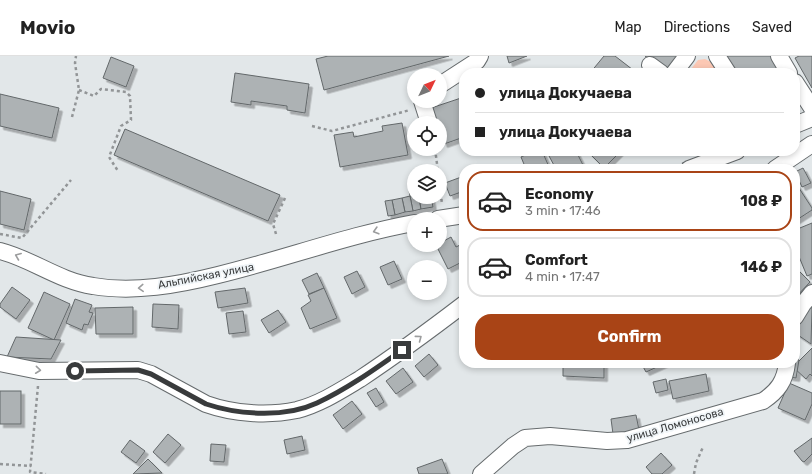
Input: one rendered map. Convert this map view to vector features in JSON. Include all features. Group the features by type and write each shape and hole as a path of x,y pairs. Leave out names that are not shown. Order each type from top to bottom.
{"street":[{"path":"465,68 477,60 480,56"},
{"path":"678,68 687,56"},
{"path":"717,56 725,68"},
{"path":"779,56 786,68"},
{"path":"447,80 459,72"},
{"path":"800,95 812,108"},
{"path":"800,123 812,118"},
{"path":"800,152 812,144"},
{"path":"702,164 724,156"},
{"path":"782,164 794,156"},
{"path":"447,218 459,217"},
{"name":"Альпийская улица","path":"0,251 16,255 76,283 95,287 140,288 206,278 262,265 385,228 407,224"},
{"path":"800,309 812,293"},
{"path":"0,362 39,371 138,370 151,374 206,404 216,407 255,413 296,410 316,404 345,388 408,346 459,308"},
{"name":"улица Ломоносова","path":"481,474 513,446 525,438 550,436 608,441 627,440 763,401 774,394 782,384 786,368"}],"path":[{"path":"72,117 79,90 75,63 76,56"},
{"path":"79,90 94,96 101,89 126,92 130,96 131,120 121,126 109,157 118,171"},
{"path":"312,126 332,131 410,108"},
{"path":"0,234 22,238 71,180"},
{"path":"276,234 273,224 286,196"},
{"path":"39,371 30,472 46,474"},
{"path":"694,474 696,463 703,447"},
{"path":"0,464 31,466"}],"shaded area":[{"path":"705,59 713,63 716,68 692,68 698,60"}],"building":[{"path":"328,56 449,56 324,90 316,59"},
{"path":"507,56 527,56 509,63"},
{"path":"604,56 615,56 631,68 594,68"},
{"path":"645,56 677,56 668,68 662,68"},
{"path":"772,56 780,68 733,68 726,57"},
{"path":"799,56 812,56 812,88 795,58"},
{"path":"111,57 134,66 126,87 103,78"},
{"path":"235,73 309,84 305,113 287,110 287,106 251,101 251,105 231,102"},
{"path":"0,94 59,108 52,138 0,126"},
{"path":"459,99 459,139 447,143 447,116 434,116 431,108 447,108 447,103"},
{"path":"402,123 407,155 340,167 334,135 353,132 354,137 383,131 382,126"},
{"path":"125,129 280,195 268,221 114,155"},
{"path":"544,156 548,164 524,164 521,157"},
{"path":"549,156 578,156 582,164 553,164"},
{"path":"592,156 616,156 608,164 600,164"},
{"path":"803,168 811,183 802,187 800,183 800,170"},
{"path":"459,178 459,193 450,196 447,188 447,182"},
{"path":"800,190 812,208 812,210 800,218"},
{"path":"0,191 31,199 24,230 0,224"},
{"path":"407,197 407,204 412,204 413,211 405,212 402,198"},
{"path":"402,198 405,212 395,215 392,200"},
{"path":"392,200 395,215 388,216 385,201"},
{"path":"412,204 420,204 421,209 413,211"},
{"path":"420,204 432,204 433,207 421,209"},
{"path":"812,223 812,274 807,276 800,259 800,228"},
{"path":"451,237 456,247 459,246 459,264 448,269 447,260 444,260 440,252 447,252 447,239"},
{"path":"394,261 402,279 388,285 380,267"},
{"path":"357,271 365,287 352,294 344,277"},
{"path":"800,272 810,282 800,293"},
{"path":"317,273 324,288 309,294 302,280"},
{"path":"12,287 30,300 16,319 0,307 0,304"},
{"path":"245,288 248,303 218,308 215,292"},
{"path":"324,288 337,318 310,329 301,308 311,301 308,295"},
{"path":"44,292 70,304 54,340 28,328"},
{"path":"75,299 92,305 89,312 93,313 88,325 84,324 82,330 66,323"},
{"path":"153,304 179,305 178,329 152,327"},
{"path":"809,306 812,308 811,344 800,336 800,319"},
{"path":"133,307 133,334 96,334 95,308"},
{"path":"278,310 286,322 269,333 261,320"},
{"path":"243,311 246,332 229,334 226,313"},
{"path":"16,337 61,340 51,359 7,357"},
{"path":"812,348 812,376 810,374 806,379 794,368 800,368 800,360"},
{"path":"429,354 438,365 424,377 415,366"},
{"path":"403,368 413,382 396,394 386,381"},
{"path":"563,368 604,368 604,378 563,376"},
{"path":"644,368 655,368 646,372"},
{"path":"785,368 798,368 796,378 784,376"},
{"path":"706,374 709,391 673,399 669,381"},
{"path":"666,379 668,390 656,393 653,382"},
{"path":"789,383 812,393 812,404 805,420 778,408"},
{"path":"376,388 384,402 376,407 367,393"},
{"path":"0,391 21,391 21,424 0,424"},
{"path":"352,401 362,414 343,429 333,415"},
{"path":"636,415 639,430 613,434 611,419"},
{"path":"168,434 181,445 165,463 153,452"},
{"path":"302,436 305,450 287,454 284,440"},
{"path":"812,438 812,454 804,462 794,451"},
{"path":"130,440 145,451 136,463 121,452"},
{"path":"211,444 226,445 224,462 210,461"},
{"path":"661,453 672,465 662,474 652,474 646,467"},
{"path":"148,459 162,473 133,474"},
{"path":"442,459 448,474 419,474 417,468"}],"route":[{"path":"75,371 138,370 151,374 206,404 236,411 255,413 278,412 296,410 316,404 345,388 402,350"}]}
